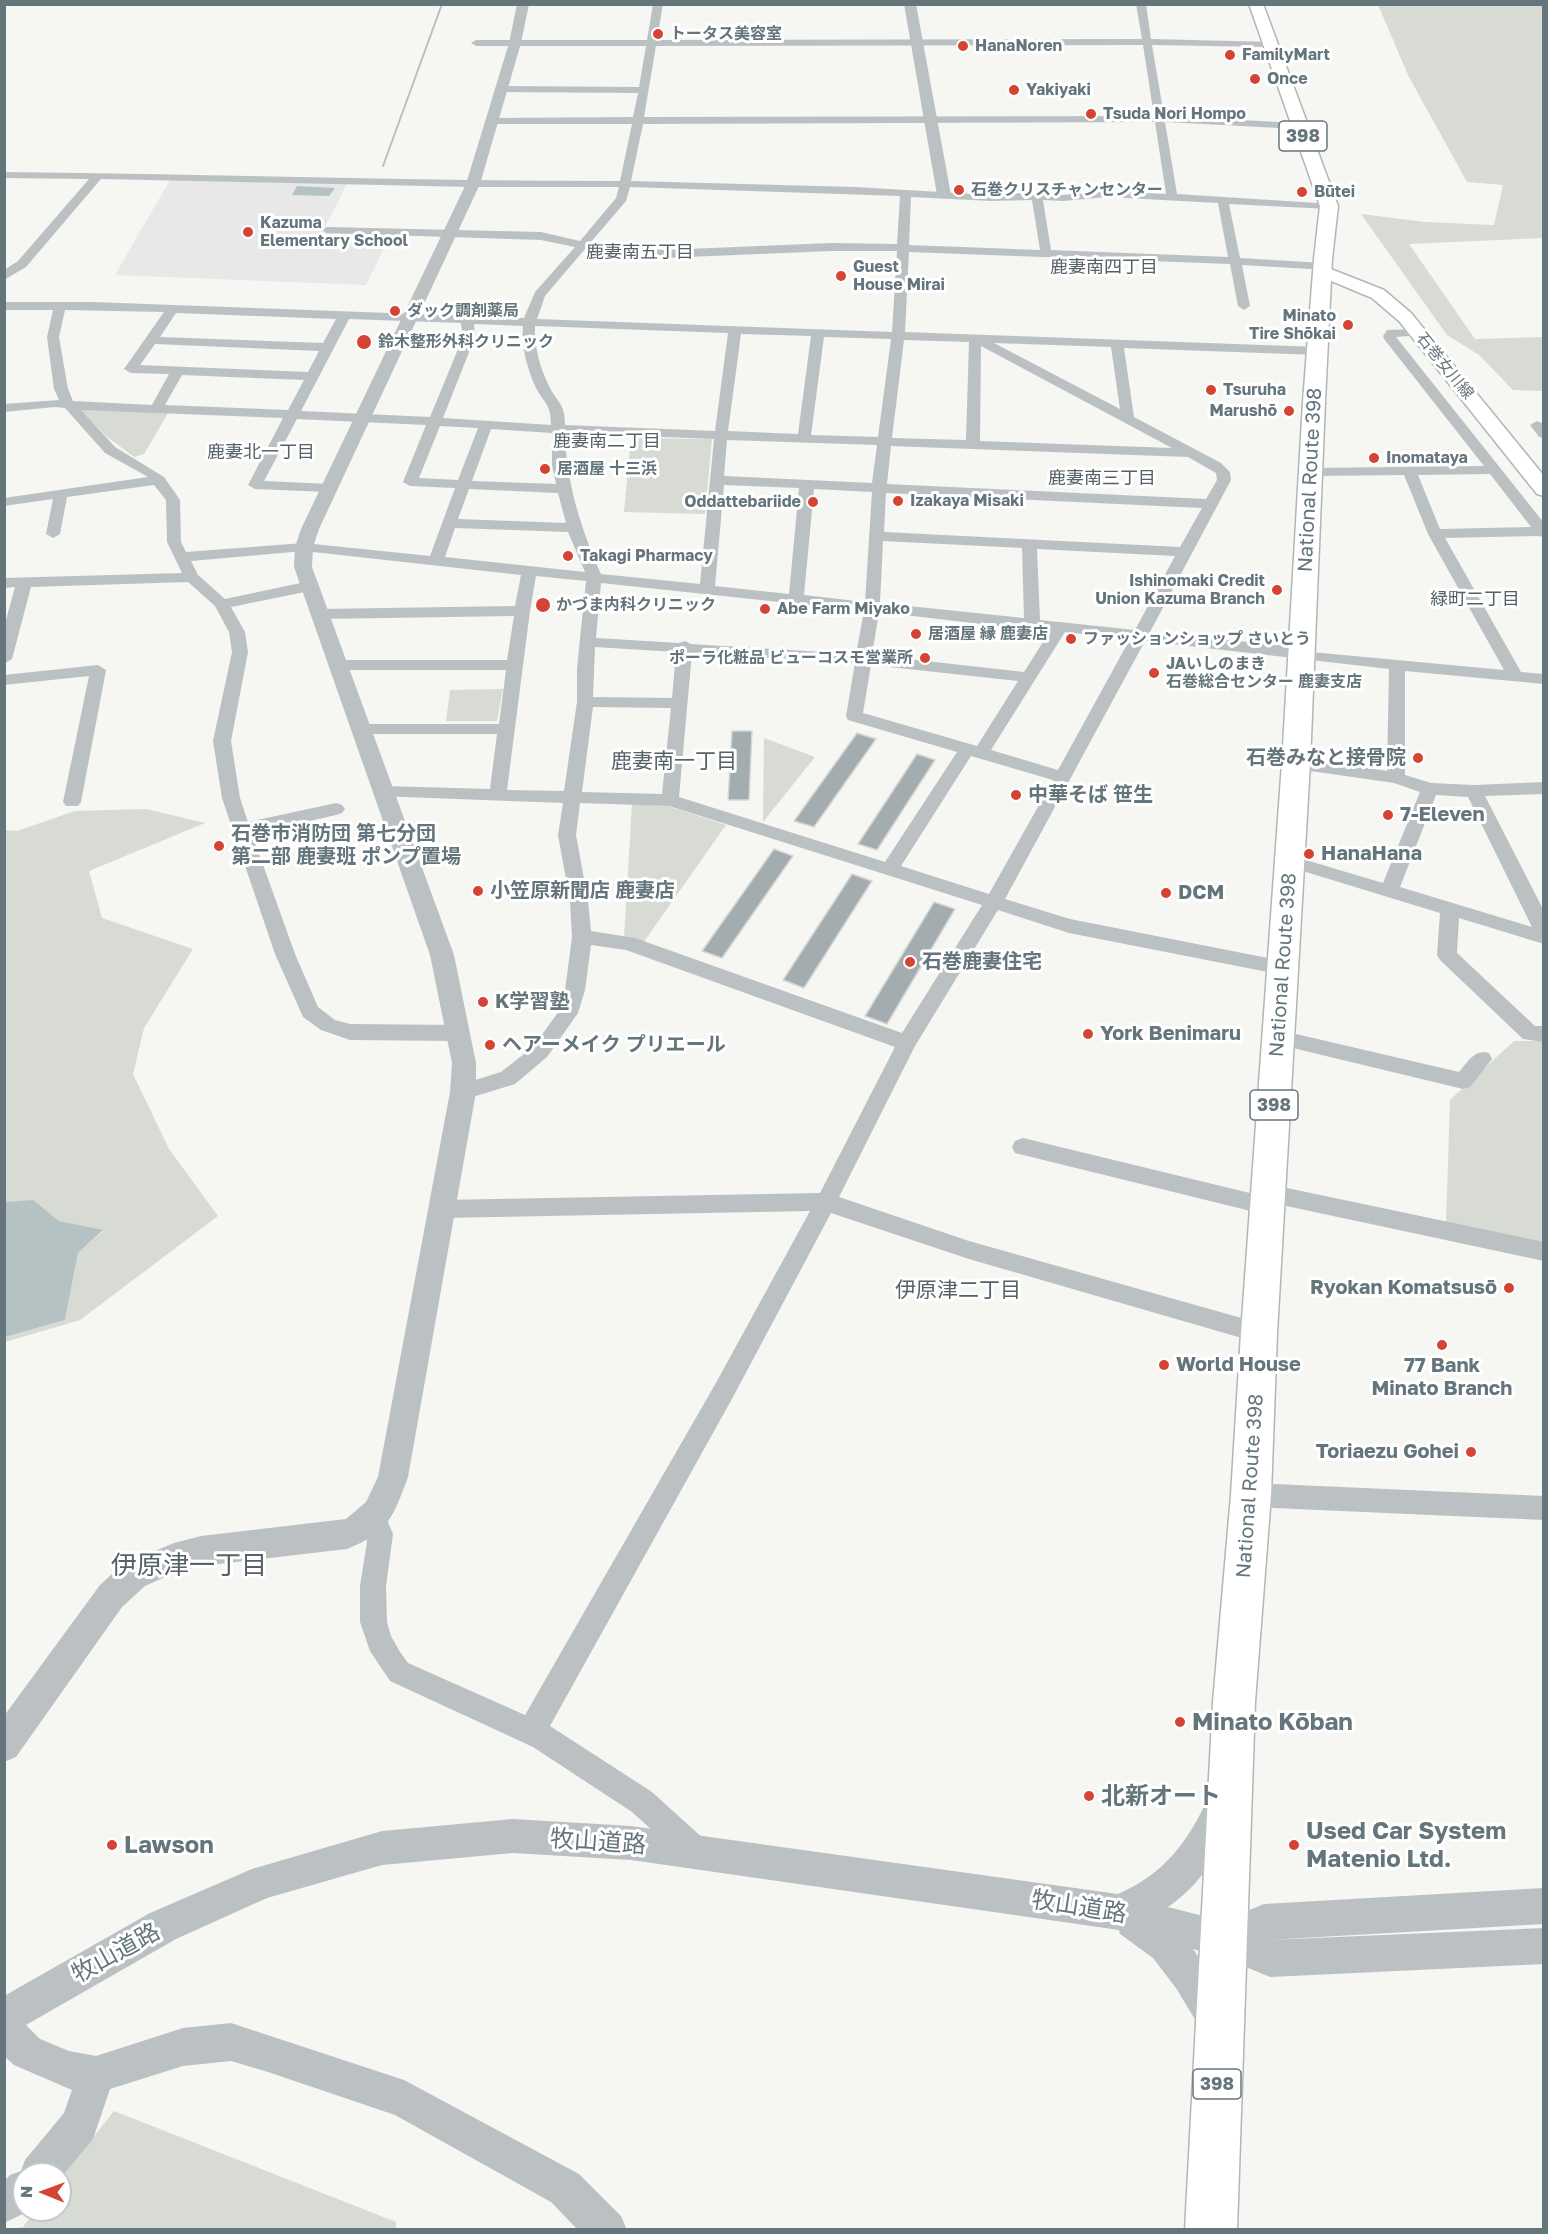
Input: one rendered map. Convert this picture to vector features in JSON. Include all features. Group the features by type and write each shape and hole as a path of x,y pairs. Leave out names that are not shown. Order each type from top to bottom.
{"highway":[{"name":"National Route 398","path":"1223,1939 1230,1784 1251,1495 1259,1333 1296,763 1318,351 1329,206 1298,126 1256,4"},
{"name":"398","path":"1211,2229 1223,1939"}],"main road":[{"name":"石巻女川線","path":"1323,277 1378,294 1397,308 1544,490"}],"street":[{"path":"8,1735 111,1596 134,1575 174,1558 201,1551 347,1534 362,1529 374,1518 393,1477 463,1092 464,1063 442,955 303,567 304,547 408,318 473,184 515,43 523,4"},
{"path":"463,1092 508,1078 540,1052 568,1013 574,990 582,937 579,901 567,835 585,702 594,576 574,528 559,465 558,410 542,387 528,343 529,323 539,295 622,199 633,130 644,90 658,4"},
{"path":"910,4 933,120 944,195"},
{"path":"1141,4 1172,198"},
{"path":"476,43 1146,42 1269,44"},
{"path":"501,89 547,105 580,121 633,130 933,120 1160,119 1298,126"},
{"path":"491,121 547,105 644,90"},
{"path":"577,134 580,121"},
{"path":"4,175 473,184 626,184 991,198 1063,198 1107,194 1329,206"},
{"path":"4,276 22,264 98,176"},
{"path":"906,193 898,336 879,488 872,608 854,716 1063,777"},
{"path":"1036,197 1046,254"},
{"path":"1223,201 1244,306"},
{"path":"327,230 541,236 584,245 663,254 831,247 1235,261 1323,277"},
{"path":"4,306 60,306 1318,351"},
{"path":"60,306 53,337 61,389 68,404 110,450 159,480 173,500 174,542 181,557 192,578 222,604 237,632 240,652 222,741 231,798 285,954 310,1012 328,1025 350,1032 458,1033"},
{"path":"172,310 130,369 312,376"},
{"path":"329,488 255,485 344,316"},
{"path":"467,320 469,337 410,482 564,489"},
{"path":"707,589 717,480 735,331"},
{"path":"1418,332 1391,333 1389,336 1543,532"},
{"path":"804,438 818,334"},
{"path":"531,1732 725,1389 826,1202 908,1043 993,903 1224,480 1223,472 1191,453 975,338"},
{"path":"973,444 975,338"},
{"path":"151,340 327,347"},
{"path":"1117,344 1128,420"},
{"path":"156,409 178,371"},
{"path":"4,408 55,403 362,417 557,429 1191,453"},
{"path":"436,560 486,424"},
{"path":"1311,472 1495,470"},
{"path":"1409,471 1436,534 1516,676"},
{"path":"4,502 159,480"},
{"path":"717,480 1211,504"},
{"path":"796,599 807,484"},
{"path":"53,534 61,493"},
{"path":"450,523 574,528"},
{"path":"1436,534 1543,532"},
{"path":"876,536 1184,552"},
{"path":"1029,544 1032,625"},
{"path":"181,557 304,547 594,576 872,608 1288,651 1301,655 1544,679"},
{"path":"498,794 522,611 530,570"},
{"path":"4,583 192,578"},
{"path":"4,659 24,583"},
{"path":"222,604 310,586"},
{"path":"321,614 522,611"},
{"path":"890,869 1028,677 1060,628"},
{"path":"588,642 685,646 863,659 1028,677"},
{"path":"670,800 685,646"},
{"path":"338,665 515,665"},
{"path":"1396,665 1396,778"},
{"path":"4,680 98,670 72,802"},
{"path":"585,702 680,703"},
{"path":"360,729 507,729"},
{"path":"1296,763 1396,778 1431,789 1474,791 1544,788"},
{"path":"1389,891 1431,789"},
{"path":"1474,791 1544,931"},
{"path":"383,792 670,800 1069,926 1283,968"},
{"path":"241,830 336,809"},
{"path":"1289,861 1544,937"},
{"path":"1450,909 1447,955 1530,1034 1544,1034"},
{"path":"582,937 628,943 908,1043"},
{"path":"1279,1038 1462,1082 1482,1059"},
{"path":"1023,1147 1268,1199 1544,1252"},
{"path":"442,1209 826,1202 969,1250 1259,1333"},
{"path":"1251,1495 1544,1508"},
{"path":"374,1518 381,1528 381,1545 373,1584 373,1626 383,1654 399,1672 531,1732 642,1802 698,1853"},
{"path":"1119,1912 1148,1900 1173,1882 1194,1862 1212,1828 1230,1784"},
{"name":"牧山道路","path":"18,2009 163,1926 264,1881 382,1848 513,1836 631,1843 1119,1912 1223,1939 1270,1959 1544,1946"},
{"path":"1223,1939 1264,1922 1544,1906"},
{"path":"1119,1912 1157,1937 1179,1961 1202,1994 1219,2026"},
{"path":"4,2030 27,2052 68,2070 96,2075 183,2047 231,2042 404,2099 565,2188 607,2229"},
{"path":"49,2162 79,2125 96,2075"}],"shaded area":[{"path":"1378,5 1543,5 1543,238 1409,244 1475,339 1543,337 1543,391 1513,390 1479,355 1447,335 1361,214 1425,222 1494,225 1503,185 1467,182 1409,77"},
{"name":"Kazuma Elementary School","path":"170,180 347,184 323,231 391,234 366,285 115,275"},
{"path":"297,186 335,188 329,196 292,195"},
{"path":"79,409 168,413 144,454 134,457 106,436"},
{"path":"631,438 712,439 705,514 624,512"},
{"path":"503,689 497,721 446,721 450,690"},
{"path":"764,738 815,757 763,822"},
{"path":"632,804 668,806 726,825 643,943 624,938"},
{"path":"146,809 205,823 89,871 102,918 193,949 144,1028 133,1074 169,1149 218,1216 80,1320 5,1342 5,1337 65,1320 78,1253 103,1231 59,1221 33,1201 5,1202 4,830 17,831 75,811"},
{"path":"1514,1041 1543,1041 1543,1245 1446,1222 1450,1100"},
{"path":"33,1200 59,1221 103,1230 78,1253 65,1320 5,1337 5,1202"},
{"path":"114,2111 396,2222 396,2230 6,2230 23,2227 27,2222 72,2222 72,2164"}],"building":[{"path":"732,731 752,731 749,800 728,800"},
{"path":"857,733 876,739 814,827 794,821"},
{"path":"917,754 935,760 877,850 858,844"},
{"path":"774,849 793,856 722,958 702,951"},
{"path":"852,874 872,881 804,988 783,980"},
{"name":"石巻鹿妻住宅","path":"934,902 955,909 887,1024 865,1016"}],"waterway":[{"path":"383,166 442,4"}],"place":[{"name":"トータス美容室","path":"658,34"},
{"name":"HanaNoren","path":"963,46"},
{"name":"FamilyMart","path":"1230,55"},
{"name":"Once","path":"1255,79"},
{"name":"Yakiyaki","path":"1014,90"},
{"name":"Tsuda Nori Hompo","path":"1091,114"},
{"name":"石巻クリスチャンセンター","path":"959,190"},
{"name":"Būtei","path":"1302,192"},
{"name":"Kazuma Elementary School","path":"248,232"},
{"name":"Guest House Mirai","path":"841,276"},
{"name":"ダック調剤薬局","path":"395,311"},
{"name":"Minato Tire Shōkai","path":"1348,325"},
{"name":"鈴木整形外科クリニック","path":"364,342"},
{"name":"Tsuruha","path":"1211,390"},
{"name":"Marushō","path":"1289,411"},
{"name":"Inomataya","path":"1374,458"},
{"name":"居酒屋 十三浜","path":"545,469"},
{"name":"Izakaya Misaki","path":"898,501"},
{"name":"Oddattebariide","path":"813,502"},
{"name":"Takagi Pharmacy","path":"568,556"},
{"name":"Ishinomaki Credit Union Kazuma Branch","path":"1277,590"},
{"name":"かづま内科クリニック","path":"543,605"},
{"name":"Abe Farm Miyako","path":"765,609"},
{"name":"居酒屋 縁 鹿妻店","path":"916,634"},
{"name":"ファッションショップ さいとう","path":"1071,639"},
{"name":"ポーラ化粧品 ビューコスモ営業所","path":"925,658"},
{"name":"JAいしのまき 石巻総合センター 鹿妻支店","path":"1154,673"},
{"name":"石巻みなと接骨院","path":"1418,758"},
{"name":"中華そば 笹生","path":"1016,795"},
{"name":"7-Eleven","path":"1388,815"},
{"name":"石巻市消防団 第七分団 第二部 鹿妻班 ポンプ置場","path":"219,846"},
{"name":"HanaHana","path":"1309,854"},
{"name":"小笠原新聞店 鹿妻店","path":"478,891"},
{"name":"DCM","path":"1166,893"},
{"name":"石巻鹿妻住宅","path":"910,962"},
{"name":"K学習塾","path":"483,1002"},
{"name":"York Benimaru","path":"1088,1034"},
{"name":"ヘアーメイク プリエール","path":"490,1045"},
{"name":"Ryokan Komatsusō","path":"1509,1288"},
{"name":"77 Bank Minato Branch","path":"1442,1345"},
{"name":"World House","path":"1164,1365"},
{"name":"Toriaezu Gohei","path":"1471,1452"},
{"name":"Minato Kōban","path":"1180,1722"},
{"name":"北新オート","path":"1089,1796"},
{"name":"Lawson","path":"112,1845"},
{"name":"Used Car System Matenio Ltd.","path":"1294,1845"}],"district":[{"name":"鹿妻南五丁目","path":"640,252"},
{"name":"鹿妻南四丁目","path":"1104,267"},
{"name":"鹿妻南二丁目","path":"607,441"},
{"name":"鹿妻北一丁目","path":"261,452"},
{"name":"鹿妻南三丁目","path":"1102,478"},
{"name":"緑町二丁目","path":"1475,599"},
{"name":"鹿妻南一丁目","path":"674,761"},
{"name":"伊原津二丁目","path":"958,1290"},
{"name":"伊原津一丁目","path":"189,1566"}]}
